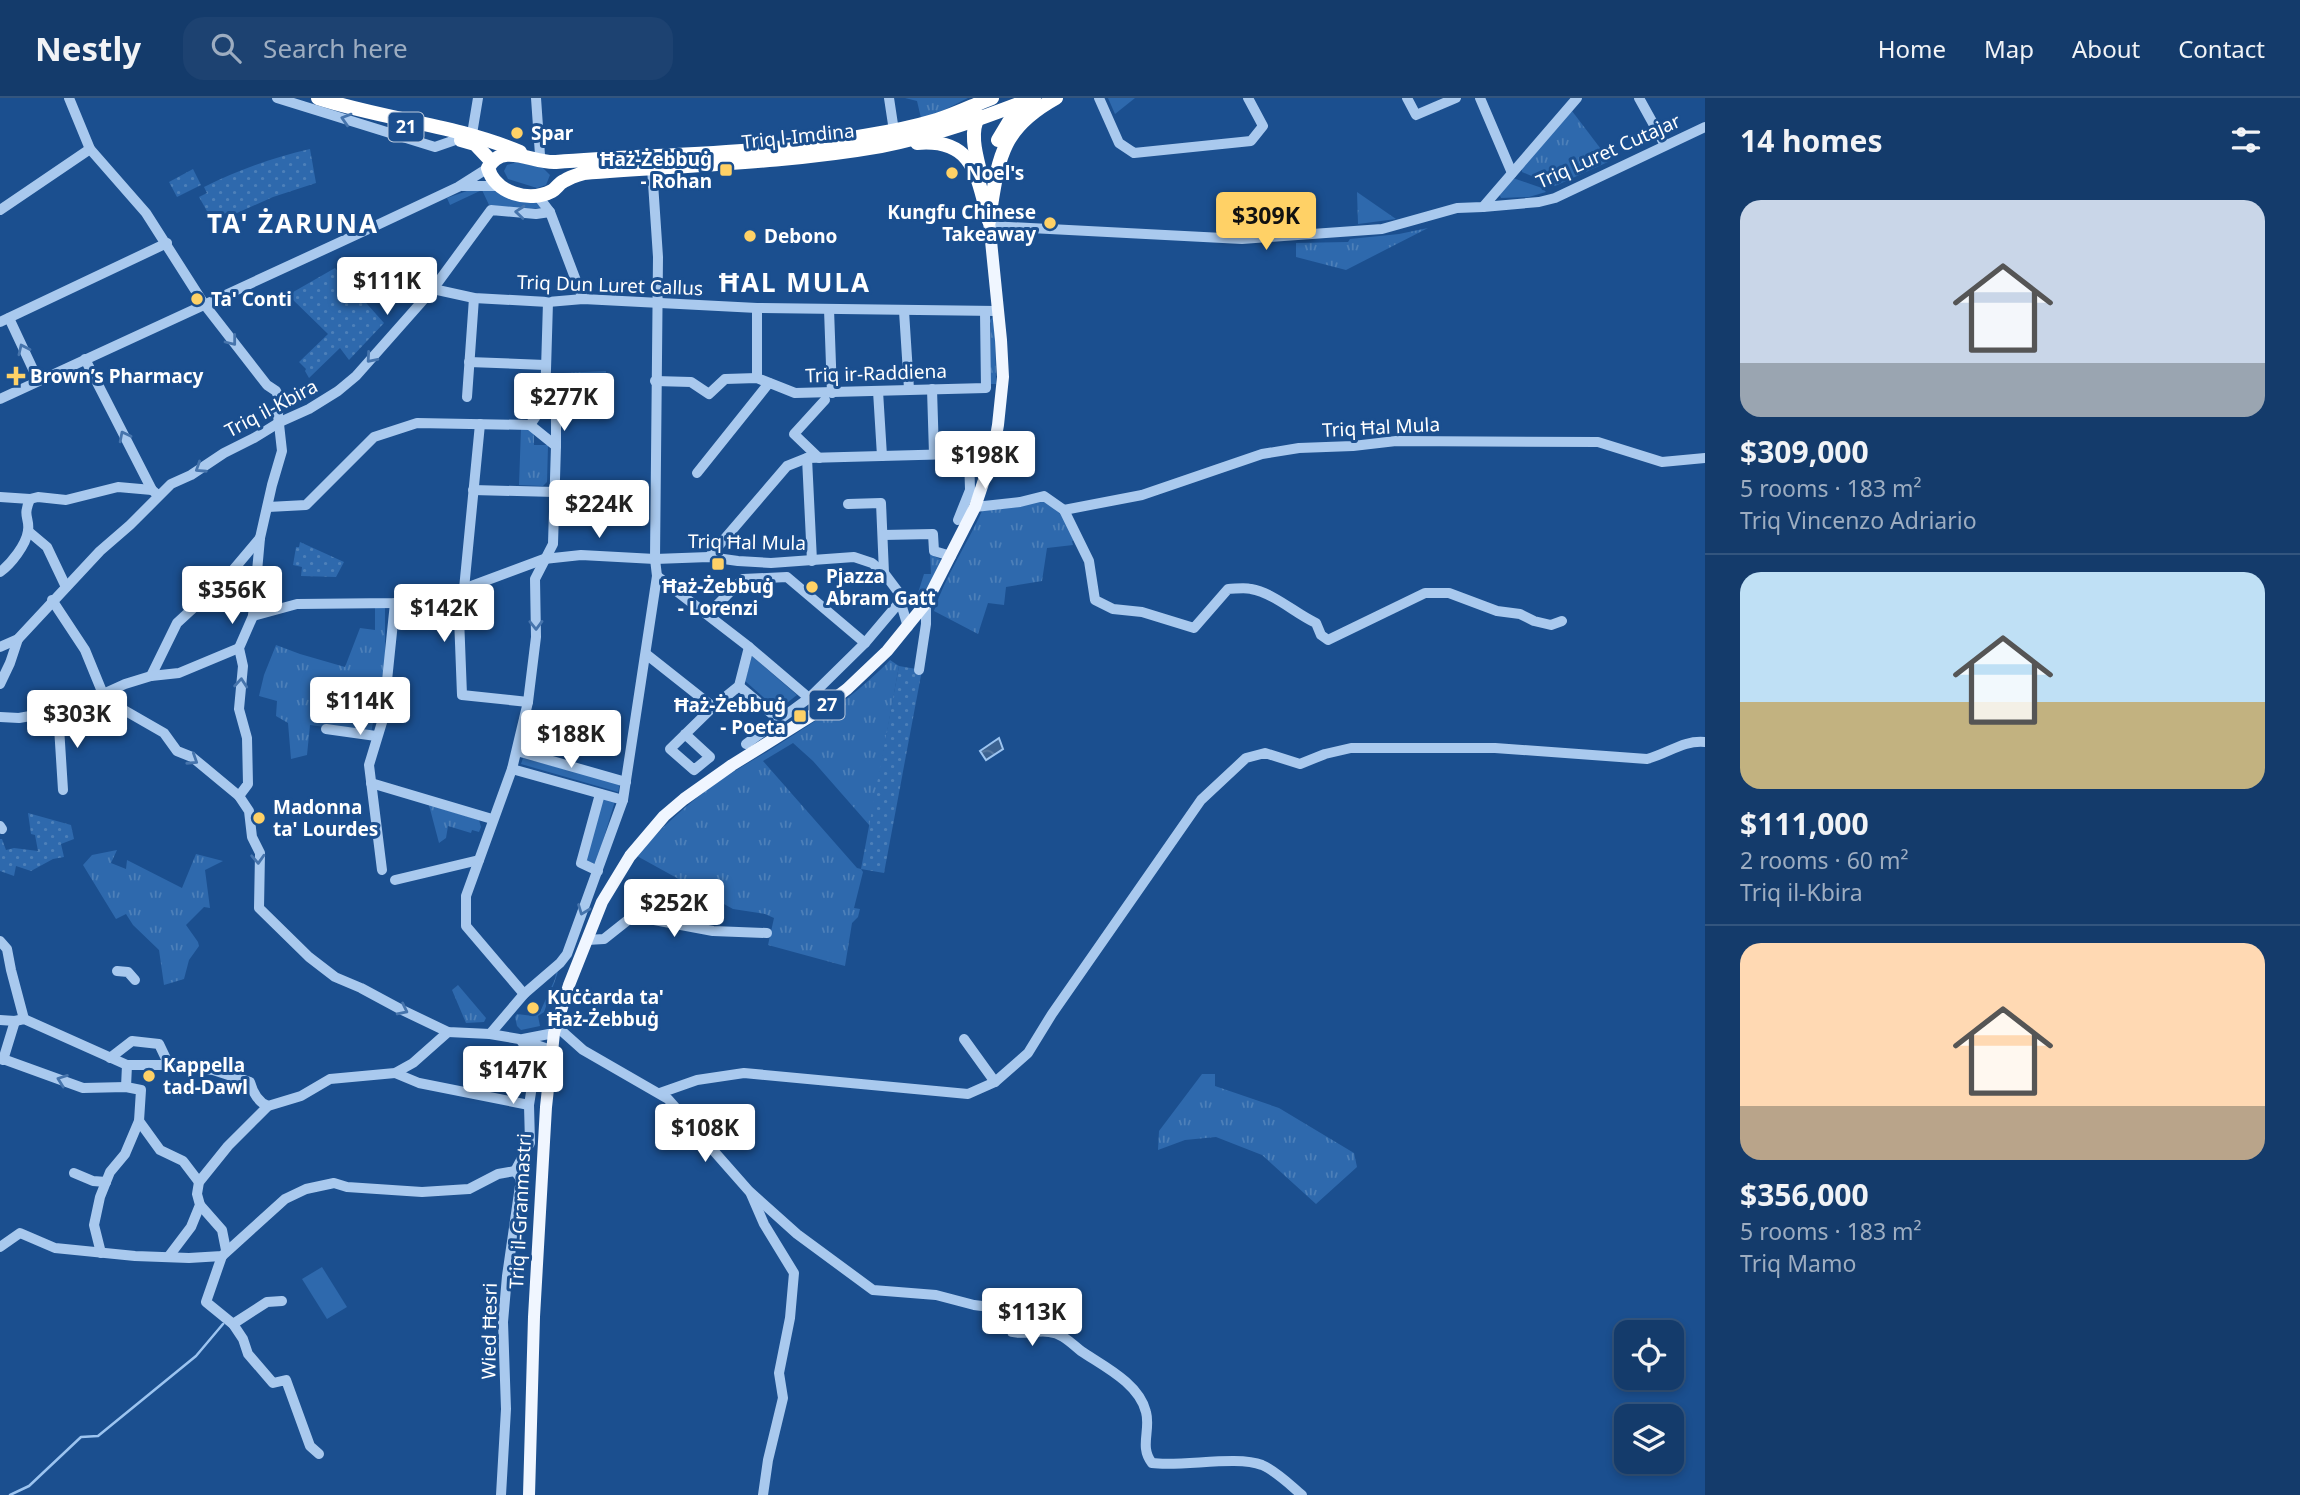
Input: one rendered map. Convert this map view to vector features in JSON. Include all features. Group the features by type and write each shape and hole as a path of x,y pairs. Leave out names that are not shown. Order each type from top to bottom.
{"highway":[{"name":"Triq l-Imdina","path":"317,98 356,110 435,125 505,154 569,161 788,148 894,131 937,120 992,98"},
{"path":"975,122 988,107 1007,98"},
{"name":"Triq l-Imdina","path":"537,195 553,191 559,185 584,173 802,158 884,145 975,122 1035,98"},
{"name":"27","path":"989,223 989,179 996,145 1010,120 1035,98"},
{"path":"989,223 997,167 1007,140 1037,108 1056,98"},
{"name":"27","path":"975,122 977,156 989,223"},
{"name":"Triq l-Imdina","path":"466,137 546,159"},
{"name":"Triq l-Imdina","path":"466,137 490,164 492,180 499,186"},
{"path":"884,145 934,142 957,149 973,166 989,223"},
{"path":"490,164 505,154"},
{"path":"546,159 560,171 559,185"},
{"path":"499,186 520,195 537,195"}],"main road":[{"name":"Triq il-Granmastri","path":"529,1495 534,1317 545,1107 554,1029 602,902 630,856 664,816 723,772 828,704 867,671 908,627 926,603 975,507 993,453 1003,377 1002,340 991,312 989,223"}],"street":[{"path":"69,98 89,149 146,213 204,304 279,398 282,451 260,538 253,615 239,648 243,666 239,709 247,738 248,784 239,796"},
{"name":"Triq l-Imdina","path":"277,98 435,147 466,137"},
{"path":"466,137 478,98"},
{"path":"536,98 546,159"},
{"path":"889,98 894,131"},
{"path":"1099,98 1119,143 1134,153 1251,141 1263,125 1248,98"},
{"path":"1407,98 1416,115 1456,98"},
{"path":"1480,98 1512,173"},
{"path":"1483,207 1577,98"},
{"path":"1639,98 1665,145"},
{"name":"Triq Luret Cutajar","path":"989,223 1242,239 1382,229 1457,208 1539,202 1555,198 1705,127"},
{"path":"1,206 89,149"},
{"path":"0,399 458,187 490,164"},
{"path":"490,1034 524,994 560,964 567,954 623,800 657,576 655,381 658,257 652,168"},
{"path":"550,212 551,201 559,185"},
{"path":"458,187 499,186"},
{"path":"537,195 550,212 583,299"},
{"name":"Triq il-Kbira","path":"0,647 18,639 100,551 145,510 155,492 191,475 280,422 309,409 356,376 433,289 491,210 536,214 550,212"},
{"path":"38,380 4,320 167,243"},
{"name":"Triq Dun Luret Callus","path":"433,289 474,298 548,302 583,299 757,308 991,312"},
{"path":"467,397 474,298"},
{"path":"530,425 545,403 548,302"},
{"path":"757,308 757,378"},
{"path":"819,457 794,434 828,396 830,309"},
{"path":"904,310 909,388"},
{"name":"Triq ir-Raddiena","path":"655,381 691,382 709,394 725,379 757,378 795,393 828,396 909,388 986,388 991,312"},
{"path":"85,359 155,492"},
{"path":"469,362 545,365"},
{"path":"697,473 769,383"},
{"path":"932,389 934,454"},
{"path":"878,391 882,456"},
{"path":"524,994 466,926 466,896 512,769 528,702 536,637 535,579 553,544 556,415 545,403"},
{"path":"268,507 306,505 374,437 417,423 530,425 556,446"},
{"path":"480,424 461,590 462,695 528,702"},
{"name":"Triq Ħal Mula","path":"1064,510 1142,495 1262,454 1299,448 1396,441 1598,442 1662,462 1705,458"},
{"path":"958,520 970,490 969,453"},
{"path":"709,557 787,466 807,458 993,453"},
{"path":"807,458 812,561"},
{"path":"0,497 66,500 118,487 155,492"},
{"path":"473,490 555,492"},
{"path":"975,507 1020,502 1044,496 1064,510 1089,561 1095,600 1113,609 1142,612 1194,628 1228,589 1252,589 1292,607 1304,618 1316,623 1321,635 1328,640 1425,593 1449,593 1497,611 1520,614 1551,625 1562,621"},
{"path":"0,572 15,558 28,531 24,512 30,499"},
{"path":"848,504 881,503 884,573"},
{"path":"28,531 47,547 66,587"},
{"path":"883,536 933,534 934,551 951,556"},
{"path":"151,676 177,623 228,576 260,538"},
{"name":"Triq Ħal Mula","path":"253,615 297,604 426,600 544,559 581,555 655,559 709,557 771,563 853,557 872,563 884,573 899,593 906,592 903,604"},
{"path":"657,576 708,614 809,698"},
{"path":"708,614 743,579 787,577 865,643"},
{"path":"52,600 85,650 103,694"},
{"path":"382,870 369,765 383,719 396,603"},
{"path":"746,744 809,698 903,604 926,603 926,624 919,670"},
{"path":"903,604 908,627"},
{"path":"0,684 18,639"},
{"path":"688,731 739,686 749,647"},
{"path":"96,702 103,694 125,684 151,676 179,673 239,648"},
{"path":"646,654 713,707"},
{"path":"739,686 778,719"},
{"path":"0,717 19,718 58,712 96,702 117,706 164,733 177,751 192,757 239,796 250,811 253,837 260,853 259,908 309,957 335,977 448,1032 490,1034 519,1039 551,1050"},
{"path":"58,712 63,790"},
{"path":"326,729 376,736"},
{"path":"664,1096 697,1080 744,1073 968,1094 995,1082 1028,1053 1200,800 1246,758 1253,755 1265,753 1300,764 1351,748 1495,748 1647,759 1664,755 1690,741 1705,742"},
{"path":"517,751 626,782"},
{"path":"512,769 623,800"},
{"path":"371,783 492,819"},
{"path":"598,871 581,863 600,794"},
{"path":"395,880 479,860"},
{"path":"587,940 604,939 634,916 713,931 767,933"},
{"path":"0,941 7,948 20,1020 1,1059 83,1088 126,1087 141,1090 139,1121 125,1154 110,1172 94,1225 101,1253"},
{"path":"117,971 128,972 135,979"},
{"path":"0,1020 20,1020 127,1065 169,1065 213,1070 250,1082 253,1092 268,1106"},
{"path":"519,1039 554,1029 583,1050 664,1096 749,1191 797,1234 873,1290 936,1295 974,1305 1030,1312 1032,1318 1015,1324 1010,1328 1012,1332 1049,1332 1062,1335 1105,1365 1143,1401 1147,1415 1144,1445 1147,1457 1152,1463 1167,1465 1240,1461 1262,1465 1301,1495"},
{"path":"319,1454 310,1446 286,1380 273,1383 248,1354 243,1339 233,1324 206,1302 224,1253 222,1230 200,1205 197,1194 199,1182 228,1146 268,1106 301,1096 330,1079 395,1073 413,1063 448,1032"},
{"path":"0,1247 20,1233 55,1248 101,1253 189,1258 224,1253 285,1199 306,1189 334,1183 347,1187 422,1192 469,1189 498,1174 515,1171 530,1143 529,1105 535,1068 533,1056 519,1039"},
{"path":"964,1039 995,1082"},
{"path":"110,1058 132,1041 159,1044 169,1065"},
{"path":"126,1087 127,1065"},
{"path":"395,1073 419,1083 529,1105"},
{"path":"139,1121 160,1150 183,1161 199,1182"},
{"name":"Wied Ħesri","path":"501,1495 506,1409 503,1322 521,1179 515,1171"},
{"path":"74,1173 93,1181 106,1182"},
{"path":"749,1191 764,1224 794,1273 790,1318 779,1373 783,1398 768,1460 763,1495"},
{"path":"169,1256 191,1227 200,1205"},
{"path":"233,1324 267,1302 282,1301"}],"green space":[{"path":"905,98 968,98 921,118 917,101"},
{"path":"1108,98 1135,98 1115,114"},
{"path":"1572,111 1610,161 1555,186 1522,172 1522,166"},
{"path":"310,149 316,183 273,197 228,217 226,213 212,220 199,197 207,193 204,187 256,165"},
{"path":"517,162 543,168 550,175 546,185 537,188 508,179 504,171 507,165"},
{"path":"193,169 201,185 177,197 169,182"},
{"path":"1513,178 1542,188 1546,192 1529,197 1501,198 1499,194"},
{"path":"481,186 517,199 538,202 540,208 519,209 489,205 482,190 450,205 447,198"},
{"path":"1357,192 1396,219 1358,224"},
{"path":"1428,228 1346,270 1296,257 1296,243 1348,242 1350,239"},
{"path":"335,268 384,323 349,360 340,348 309,378 306,369 299,362 328,334 288,295"},
{"path":"993,317 996,384 990,384 989,321"},
{"path":"606,371 604,409 592,409 593,398 565,407 564,396 549,395 549,385 563,373"},
{"path":"521,429 530,429 534,433 534,445 548,445 547,482 543,486 519,485"},
{"path":"1046,500 1062,513 1077,539 1072,541 1073,545 1047,548 1042,581 1006,587 1004,605 988,603 978,634 934,611 944,585 982,511 1001,505"},
{"path":"300,542 344,562 336,577 301,576 302,567 293,565 296,547 299,547"},
{"path":"930,554 942,560 942,564 922,595 918,593 924,574 931,574"},
{"path":"375,606 385,608 385,662 371,733 310,725 307,755 291,759 288,723 276,716 277,701 259,696 276,645 345,667 360,628 375,630"},
{"path":"752,656 797,695 778,710 745,681"},
{"path":"890,660 899,666 870,826 813,761 793,743 763,761 863,872 854,908 860,909 858,917 852,923 845,966 768,945 774,918 733,909 637,856 664,826 704,792 833,708"},
{"path":"899,666 922,670 884,873 861,869"},
{"path":"523,758 620,784 618,792 521,764"},
{"path":"603,798 615,801 596,864 584,860"},
{"path":"429,805 479,820 479,832 472,830 471,833 448,826 446,838 439,843"},
{"path":"28,813 71,825 74,839 61,844 64,857 53,859 31,871 16,866 14,876 0,871 0,839 6,850 14,848 38,851 35,835 31,834"},
{"path":"117,850 111,863 126,869 127,860 182,888 196,854 223,861 205,870 210,908 204,907 186,925 199,946 189,960 184,979 164,985 159,950 133,925 126,914 116,919 83,865 92,855"},
{"path":"558,972 544,1012 538,1016 540,1026 521,1030 515,1017 517,1014 533,1016 540,1012"},
{"path":"458,985 486,1018 484,1022 466,1023 452,990"},
{"path":"1202,1074 1215,1074 1215,1086 1279,1108 1354,1153 1357,1167 1316,1204 1262,1155 1216,1137 1185,1140 1158,1150 1159,1131"},
{"path":"322,1267 347,1307 327,1319 302,1279"}],"water":[{"path":"999,738 1003,749 986,760 980,751"}],"waterway":[{"path":"10,1495 29,1486 81,1437 98,1436 196,1356 223,1324"}],"place":[{"name":"Spar","path":"517,133"},
{"name":"Ħaż-Żebbuġ - Rohan","path":"726,170"},
{"name":"Noel's","path":"952,173"},
{"name":"Kungfu Chinese Takeaway","path":"1050,223"},
{"name":"Debono","path":"750,236"},
{"name":"Ta' Conti","path":"197,299"},
{"name":"Brown’s Pharmacy","path":"16,376"},
{"name":"Ħaż-Żebbuġ - Lorenzi","path":"718,564"},
{"name":"Pjazza Abram Gatt","path":"812,587"},
{"name":"Ħaż-Żebbuġ - Poeta","path":"800,716"},
{"name":"Madonna ta' Lourdes","path":"259,818"},
{"name":"Kuċċarda ta' Ħaż-Żebbuġ","path":"533,1008"},
{"name":"Kappella tad-Dawl","path":"149,1076"}],"district":[{"name":"TA' ŻARUNA","path":"293,224"},
{"name":"ĦAL MULA","path":"795,283"}]}
